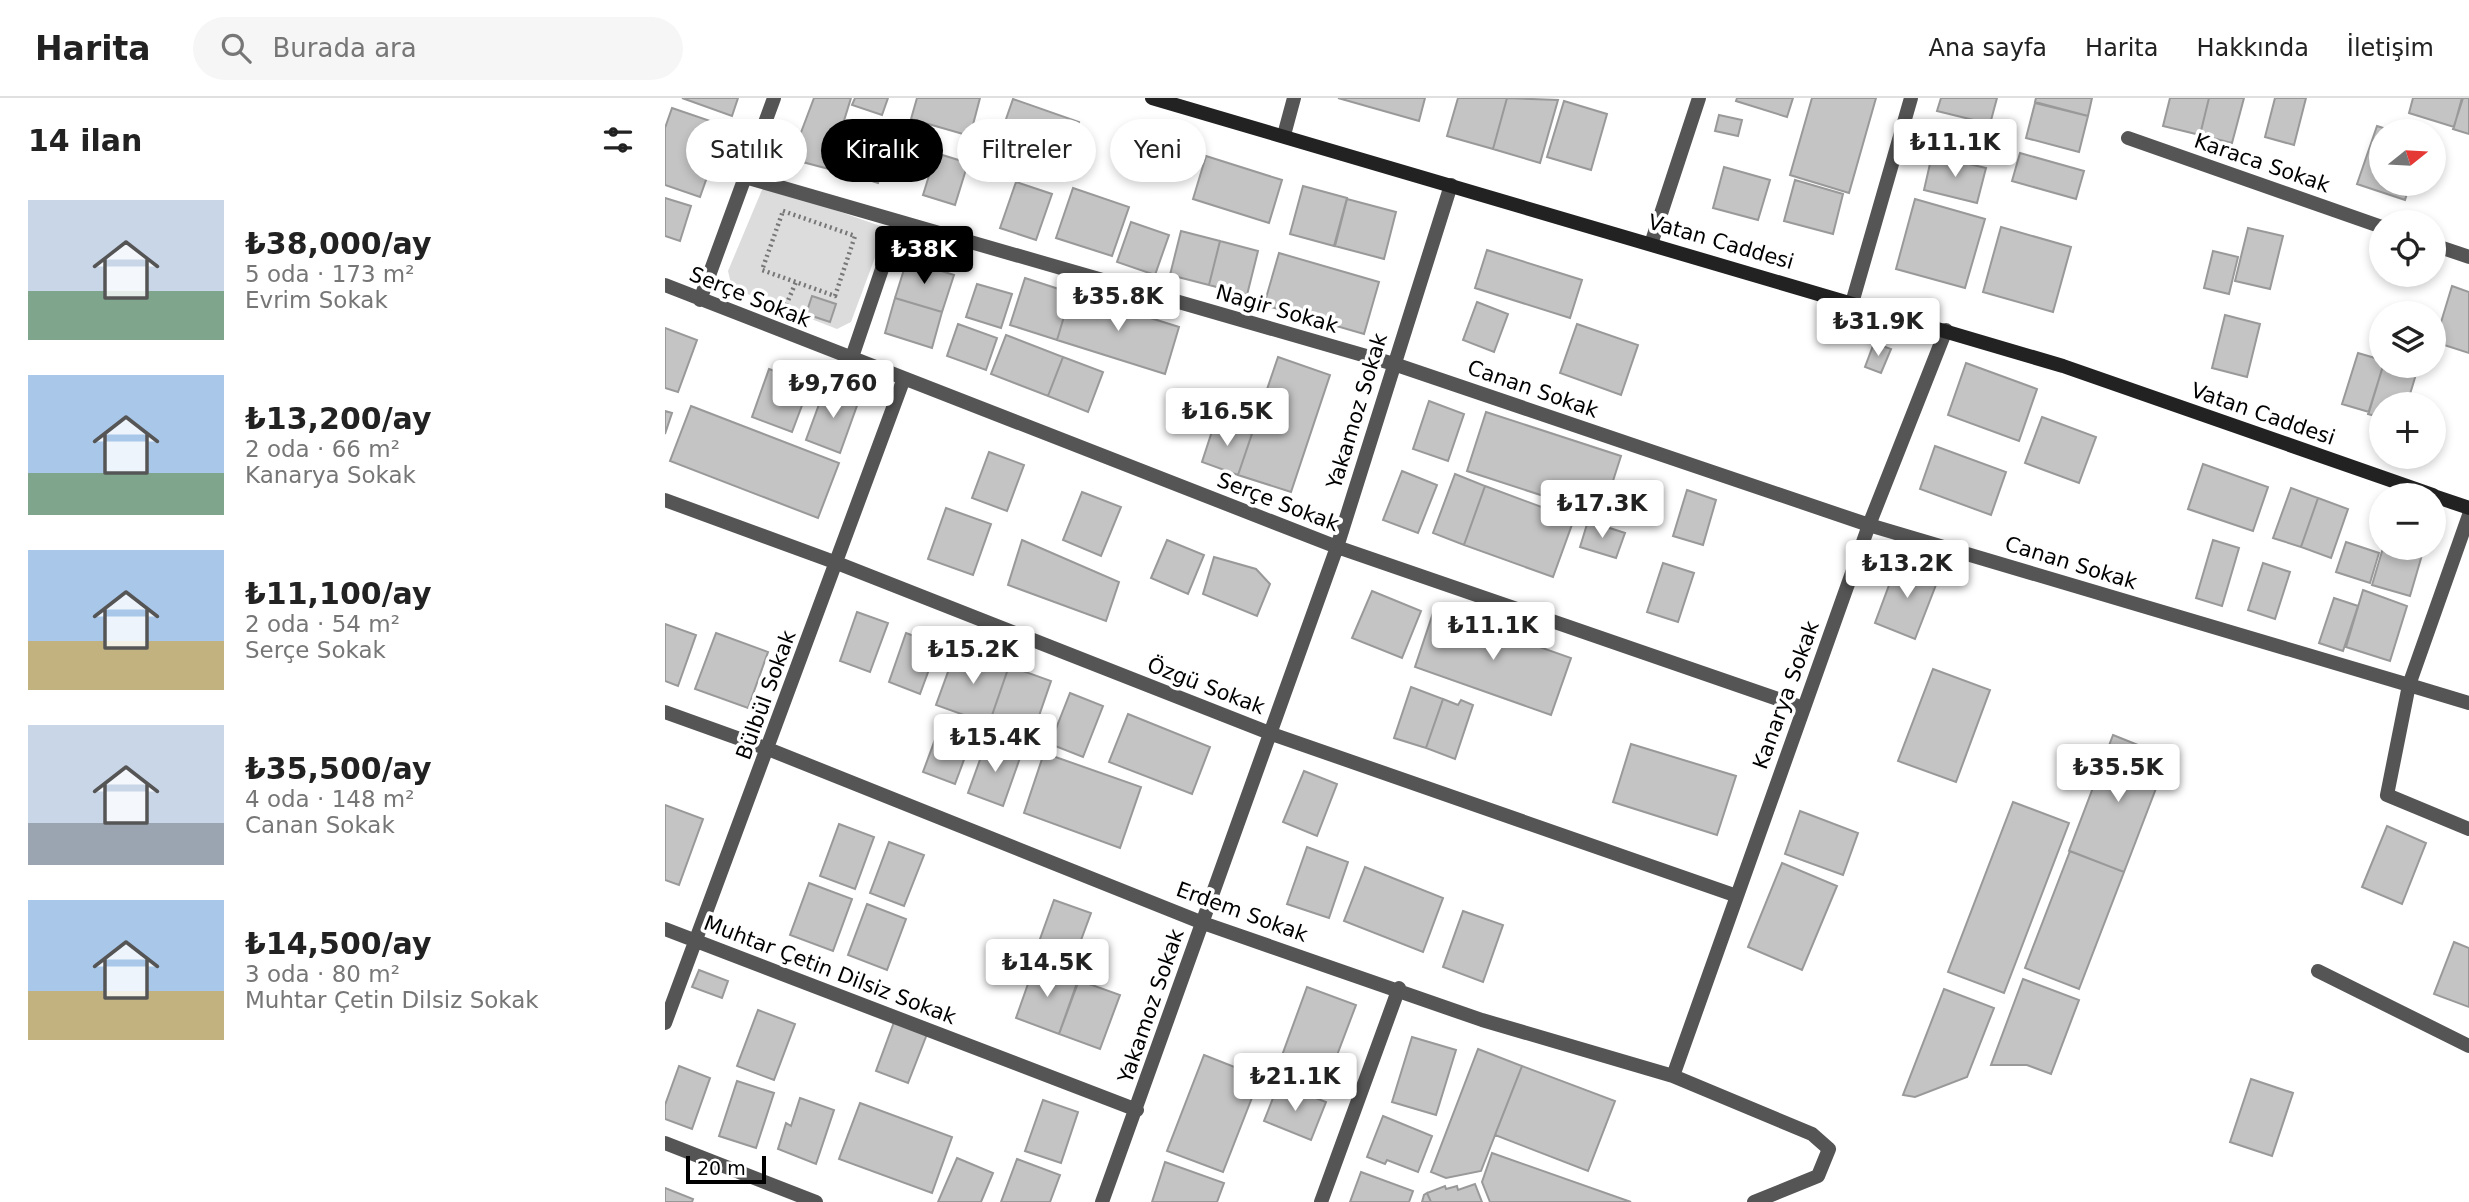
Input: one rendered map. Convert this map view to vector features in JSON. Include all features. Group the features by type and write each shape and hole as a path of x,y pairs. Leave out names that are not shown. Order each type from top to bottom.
{"street":[{"path":"766,119 774,98"},
{"name":"Vatan Caddesi","path":"1153,98 2063,366 2399,483"},
{"path":"1283,135 1294,98"},
{"path":"1651,244 1699,98"},
{"path":"1853,303 1911,98"},
{"name":"Karaca Sokak","path":"2128,138 2369,222"},
{"path":"700,300 743,182"},
{"name":"Nagir Sokak","path":"762,182 1394,364"},
{"name":"Yakamoz Sokak","path":"1102,1202 1337,547 1451,185"},
{"path":"851,360 898,222"},
{"path":"2446,249 2469,257"},
{"name":"Serçe Sokak","path":"665,285 904,381 1337,547 1804,708"},
{"name":"Kanarya Sokak","path":"1673,1076 1869,525 1946,330"},
{"name":"Canan Sokak","path":"1394,364 1869,525 2469,703"},
{"name":"Bülbül Sokak","path":"665,1023 904,381"},
{"name":"Vatan Caddesi","path":"2446,499 2469,508"},
{"name":"Özgü Sokak","path":"665,500 837,563 1272,734 1737,896"},
{"path":"2469,515 2409,685 2388,795 2469,829"},
{"name":"Erdem Sokak","path":"665,712 768,749 1203,923 1482,1020 1673,1076 1812,1134 1829,1149 1818,1176 1755,1202"},
{"name":"Muhtar Çetin Dilsiz Sokak","path":"665,929 1137,1110"},
{"path":"2318,971 2469,1046"},
{"path":"1321,1202 1399,989"},
{"path":"665,1143 816,1202"}],"path":[{"path":"783,211 855,236 835,296 796,282 762,270 783,211"},
{"path":"774,330 796,282"}],"shaded area":[{"path":"764,185 886,228 851,322 837,329 732,288 728,271"}],"building":[{"path":"682,98 738,98 732,116"},
{"path":"814,98 851,98 844,119 821,119 821,167 807,163 806,119"},
{"path":"855,98 888,98 882,115 852,105"},
{"path":"917,98 980,98 974,119 957,119 957,132 943,128 943,119 911,119"},
{"path":"1338,98 1425,98 1419,121"},
{"path":"1458,98 1507,98 1493,149 1447,136"},
{"path":"1507,98 1558,100 1540,163 1493,149"},
{"path":"1737,98 1793,98 1787,117 1736,101"},
{"path":"1812,98 1876,98 1849,193 1790,175"},
{"path":"1941,98 1997,98 1990,124 1937,111"},
{"path":"2036,98 2092,98 2088,116 2035,102"},
{"path":"2170,98 2209,98 2200,135 2163,126"},
{"path":"2209,98 2244,98 2232,143 2200,135"},
{"path":"2275,98 2306,98 2294,145 2265,137"},
{"path":"2413,98 2462,98 2454,127 2447,125 2447,119 2428,119 2409,113"},
{"path":"2463,98 2469,98 2469,134 2453,129"},
{"path":"1013,99 1070,119 1006,119"},
{"path":"1564,101 1607,114 1591,170 1547,157"},
{"path":"2035,103 2088,116 2079,152 2026,138"},
{"path":"672,108 704,119 686,119 686,182 705,182 700,197 665,185 665,128"},
{"path":"1719,115 1742,120 1738,136 1715,131"},
{"path":"2369,149 2369,188 2357,184"},
{"path":"2020,153 2084,171 2076,199 2012,181"},
{"path":"943,155 957,160 957,182 962,182 955,205 923,195 927,182 943,182"},
{"path":"1932,155 1986,168 1977,203 1924,190"},
{"path":"1206,156 1282,180 1269,223 1193,199 1198,182 1206,182"},
{"path":"1724,167 1770,180 1758,220 1713,208"},
{"path":"1795,180 1843,194 1833,234 1784,221"},
{"path":"1016,182 1052,194 1036,240 1000,228"},
{"path":"1303,186 1347,198 1334,246 1290,234"},
{"path":"1073,188 1129,207 1112,256 1056,238"},
{"path":"665,198 691,206 680,241 665,236"},
{"path":"1347,199 1396,212 1384,259 1335,246"},
{"path":"1915,199 1985,219 1965,288 1896,269"},
{"path":"1131,222 1169,235 1155,275 1117,262"},
{"path":"2001,227 2071,247 2053,312 1983,292"},
{"path":"2248,228 2283,236 2270,289 2235,281"},
{"path":"1181,231 1220,241 1209,285 1170,275"},
{"path":"1220,241 1258,251 1247,295 1209,285"},
{"path":"1487,250 1582,280 1570,318 1475,288"},
{"path":"2213,251 2238,257 2229,294 2204,288"},
{"path":"1279,253 1379,282 1364,334 1264,305"},
{"path":"907,260 954,275 942,312 895,298"},
{"path":"1025,278 1071,293 1057,340 1010,325"},
{"path":"977,284 1012,294 1001,328 966,317"},
{"path":"2452,286 2469,292 2469,353 2446,346 2446,306"},
{"path":"1071,293 1179,327 1165,374 1057,340"},
{"path":"812,296 836,304 830,322 806,314"},
{"path":"895,298 942,312 932,348 885,333"},
{"path":"1477,302 1508,314 1494,352 1463,340"},
{"path":"2225,315 2260,324 2247,377 2212,368"},
{"path":"958,324 997,338 986,370 947,356"},
{"path":"1577,324 1638,345 1621,395 1560,373"},
{"path":"665,328 697,340 678,392 665,388"},
{"path":"1006,335 1063,357 1048,396 991,374"},
{"path":"1874,343 1891,349 1881,373 1865,367"},
{"path":"2358,353 2369,356 2369,378 2379,378 2375,392 2369,392 2369,412 2342,404"},
{"path":"1063,357 1103,372 1088,412 1048,396"},
{"path":"1278,357 1330,375 1291,492 1238,475"},
{"path":"1966,363 2037,389 2019,441 1948,415"},
{"path":"769,369 810,384 792,432 752,417"},
{"path":"2379,378 2415,378 2411,392 2375,392"},
{"path":"825,388 859,400 840,453 806,440"},
{"path":"1429,401 1464,414 1448,461 1413,449"},
{"path":"691,406 839,463 818,518 670,461"},
{"path":"665,411 672,413 665,434"},
{"path":"1486,412 1621,456 1602,515 1467,471"},
{"path":"2042,417 2096,437 2079,483 2025,463"},
{"path":"1215,422 1252,434 1238,475 1202,462"},
{"path":"1935,446 2006,472 1991,515 1920,489"},
{"path":"989,452 1024,465 1007,511 972,498"},
{"path":"2203,464 2268,487 2253,531 2188,509"},
{"path":"1402,471 1437,485 1418,533 1383,520"},
{"path":"1455,474 1485,486 1464,545 1433,533"},
{"path":"1485,486 1574,519 1553,577 1464,545"},
{"path":"2291,488 2318,498 2301,547 2273,538"},
{"path":"1687,490 1716,500 1703,545 1673,536"},
{"path":"1082,492 1121,507 1101,556 1063,540"},
{"path":"2318,498 2348,509 2331,558 2301,547"},
{"path":"946,508 991,524 973,575 928,559"},
{"path":"1588,521 1625,533 1616,558 1580,547"},
{"path":"1022,540 1119,582 1106,621 1008,585"},
{"path":"1167,540 1204,555 1188,594 1151,578"},
{"path":"2213,540 2239,548 2222,606 2196,598"},
{"path":"2346,542 2369,550 2369,560 2377,560 2370,583 2336,572"},
{"path":"1214,557 1256,569 1270,584 1257,616 1203,594"},
{"path":"2379,560 2420,560 2410,596 2372,585"},
{"path":"1898,561 1939,577 1915,639 1875,623"},
{"path":"1663,563 1694,573 1678,622 1647,612"},
{"path":"2263,563 2290,572 2275,619 2248,610"},
{"path":"2363,590 2407,606 2390,661 2346,647"},
{"path":"1372,591 1421,611 1402,658 1352,638"},
{"path":"2334,598 2358,606 2343,651 2319,643"},
{"path":"1434,610 1571,658 1551,715 1415,667"},
{"path":"857,612 888,623 870,672 840,661"},
{"path":"665,624 696,635 678,686 665,681"},
{"path":"716,633 768,652 748,708 695,689"},
{"path":"906,633 938,645 920,694 889,682"},
{"path":"957,647 1009,666 989,724 936,705"},
{"path":"1009,666 1051,681 1031,739 989,724"},
{"path":"1933,669 1990,690 1956,782 1898,761"},
{"path":"1411,687 1443,699 1426,748 1394,738"},
{"path":"1070,693 1103,706 1083,757 1050,744"},
{"path":"1443,699 1458,705 1461,700 1473,705 1455,759 1426,748"},
{"path":"1128,714 1210,747 1192,794 1109,762"},
{"path":"940,726 972,738 955,784 923,772"},
{"path":"2113,735 2168,757 2124,872 2069,851"},
{"path":"986,743 1021,755 1003,806 968,793"},
{"path":"1631,744 1736,776 1717,835 1613,802"},
{"path":"1044,753 1141,787 1120,848 1024,813"},
{"path":"1304,771 1337,784 1317,836 1283,822"},
{"path":"2013,802 2069,823 2004,993 1948,972"},
{"path":"665,805 703,819 679,885 665,880"},
{"path":"1800,811 1858,833 1843,875 1785,854"},
{"path":"839,824 874,837 855,889 820,876"},
{"path":"2387,826 2426,843 2402,904 2362,887"},
{"path":"889,842 924,855 904,906 870,893"},
{"path":"1307,847 1348,862 1329,918 1287,904"},
{"path":"2070,851 2124,872 2079,989 2025,968"},
{"path":"1782,863 1837,886 1802,970 1748,947"},
{"path":"1365,867 1443,898 1423,952 1344,921"},
{"path":"809,883 852,899 833,951 790,935"},
{"path":"1054,900 1091,913 1071,967 1035,953"},
{"path":"867,904 906,919 887,970 848,955"},
{"path":"1463,911 1503,925 1483,982 1443,967"},
{"path":"2454,942 2469,948 2469,1007 2434,994"},
{"path":"1035,964 1079,980 1059,1034 1016,1018"},
{"path":"699,970 728,981 722,998 692,987"},
{"path":"2023,979 2079,1000 2051,1074 2027,1065 1991,1065"},
{"path":"1078,980 1120,995 1100,1049 1059,1034"},
{"path":"1307,987 1356,1005 1328,1079 1280,1061"},
{"path":"1944,989 1994,1008 1967,1077 1915,1097 1903,1095"},
{"path":"758,1010 795,1024 774,1080 737,1066"},
{"path":"894,1022 927,1034 908,1083 876,1071"},
{"path":"1412,1037 1456,1050 1436,1115 1392,1102"},
{"path":"1478,1049 1522,1066 1481,1171 1446,1178 1431,1172"},
{"path":"1204,1055 1260,1077 1223,1172 1167,1151"},
{"path":"679,1066 710,1078 692,1129 665,1119 665,1105"},
{"path":"1522,1066 1615,1101 1588,1171 1495,1135"},
{"path":"2251,1079 2293,1093 2272,1156 2230,1142"},
{"path":"737,1081 774,1093 756,1148 719,1136"},
{"path":"1277,1088 1292,1094 1293,1089 1326,1102 1311,1140 1264,1121"},
{"path":"800,1098 834,1110 816,1164 778,1149 786,1123 791,1126"},
{"path":"1043,1100 1078,1112 1061,1163 1025,1151"},
{"path":"860,1103 952,1137 932,1193 839,1159"},
{"path":"1383,1116 1432,1136 1418,1172 1387,1160 1385,1164 1367,1157"},
{"path":"1492,1153 1631,1202 1490,1202 1482,1182"},
{"path":"957,1158 993,1173 981,1202 938,1202"},
{"path":"1017,1159 1060,1175 1050,1202 1001,1202"},
{"path":"1165,1162 1224,1183 1217,1202 1152,1202"},
{"path":"1361,1172 1413,1191 1409,1202 1350,1202"},
{"path":"1475,1184 1482,1202 1431,1202 1427,1193 1445,1186 1446,1189 1457,1186 1458,1190"},
{"path":"665,1188 693,1199 692,1202 665,1202"},
{"path":"1427,1193 1431,1202 1422,1202 1424,1195"}]}
